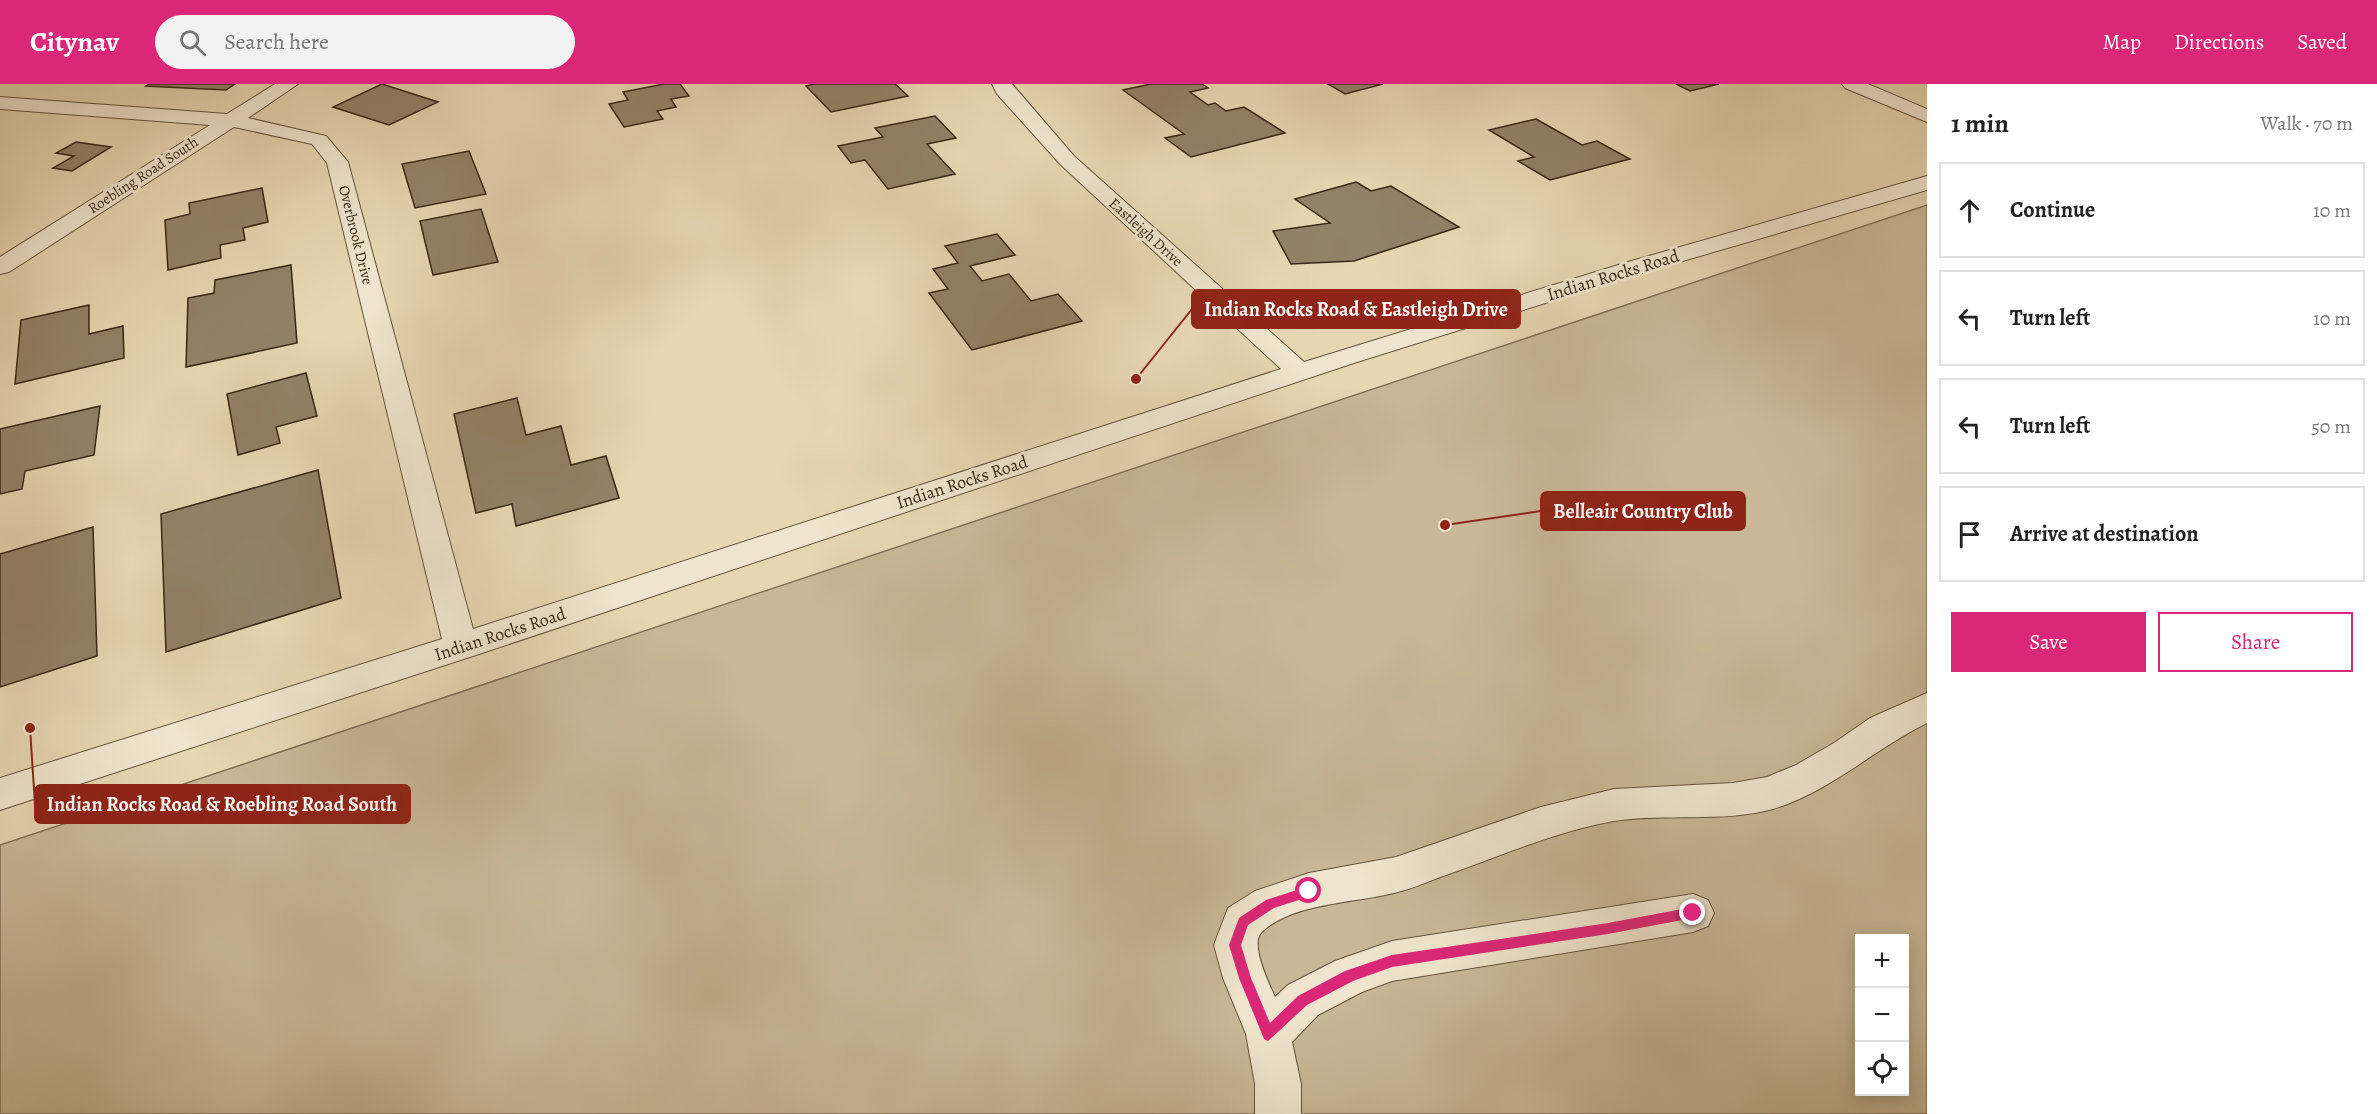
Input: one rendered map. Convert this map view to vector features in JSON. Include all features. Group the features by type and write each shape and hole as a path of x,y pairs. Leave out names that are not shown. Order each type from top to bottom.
{"street":[{"name":"Roebling Road South","path":"0,267 288,84"},
{"name":"Eastleigh Drive","path":"1002,84 1004,90 1067,160 1299,371"},
{"path":"1852,84 1927,116"},
{"name":"Overbrook Drive","path":"0,103 228,120 319,140 338,162 461,647"},
{"name":"Indian Rocks Road","path":"0,794 461,647 1299,371 1790,221 1927,183"},
{"path":"1278,1114 1278,1084 1268,1034 1245,978 1235,945 1244,922 1270,904 1309,891 1396,875 1541,824 1614,805 1733,799 1771,793 1809,776 1847,754 1883,728 1927,707"},
{"path":"1268,1034 1303,1000 1350,976 1392,961 1693,913"}],"shaded area":[{"path":"1927,205 1927,1114 0,1114 0,845"}],"building":[{"path":"149,84 235,84 226,90 146,86"},
{"path":"382,84 438,102 389,125 333,107"},
{"path":"664,84 680,84 689,96 671,99 676,107 657,111 663,119 624,127 609,104 628,100 623,92"},
{"path":"814,84 895,84 908,96 831,112 806,86"},
{"path":"1151,84 1202,84 1208,88 1190,92 1208,105 1215,103 1226,111 1244,107 1285,133 1191,157 1165,138 1184,134 1123,90"},
{"path":"1328,84 1383,84 1345,94"},
{"path":"1676,84 1719,84 1690,91"},
{"path":"935,116 956,138 927,144 955,174 888,189 865,160 851,163 838,146 883,137 875,128"},
{"path":"1536,119 1582,145 1597,141 1630,159 1550,180 1518,161 1534,157 1489,130"},
{"path":"76,142 111,147 72,171 53,168 74,156 56,153"},
{"path":"469,151 486,194 415,208 402,164"},
{"path":"1356,182 1371,191 1391,186 1459,227 1354,261 1291,264 1273,231 1330,223 1295,199"},
{"path":"262,188 268,222 243,228 245,240 220,245 221,258 168,270 165,220 190,214 189,203"},
{"path":"481,209 498,262 433,275 420,221"},
{"path":"997,234 1015,255 970,266 982,281 1009,274 1031,301 1058,294 1082,321 972,350 929,293 948,289 933,269 958,263 945,246"},
{"path":"291,265 297,343 186,367 188,298 214,293 215,280"},
{"path":"89,305 89,334 123,326 124,358 15,384 21,320"},
{"path":"306,373 317,416 276,427 280,443 238,455 227,394"},
{"path":"517,398 526,435 561,426 571,465 606,456 619,498 516,526 512,504 476,513 454,414"},
{"path":"100,406 94,455 25,471 22,489 0,494 0,429"},
{"path":"318,470 341,598 166,652 161,514"},
{"path":"93,527 97,656 0,687 0,554"}],"place":[{"name":"Indian Rocks Road & Eastleigh Drive","path":"1136,379"},
{"name":"Belleair Country Club","path":"1445,525"},
{"name":"Indian Rocks Road & Roebling Road South","path":"30,728"}],"route":[{"path":"1309,891 1270,904 1244,922 1235,945 1245,978 1268,1034 1303,1000 1350,976 1392,961 1693,913"}]}
